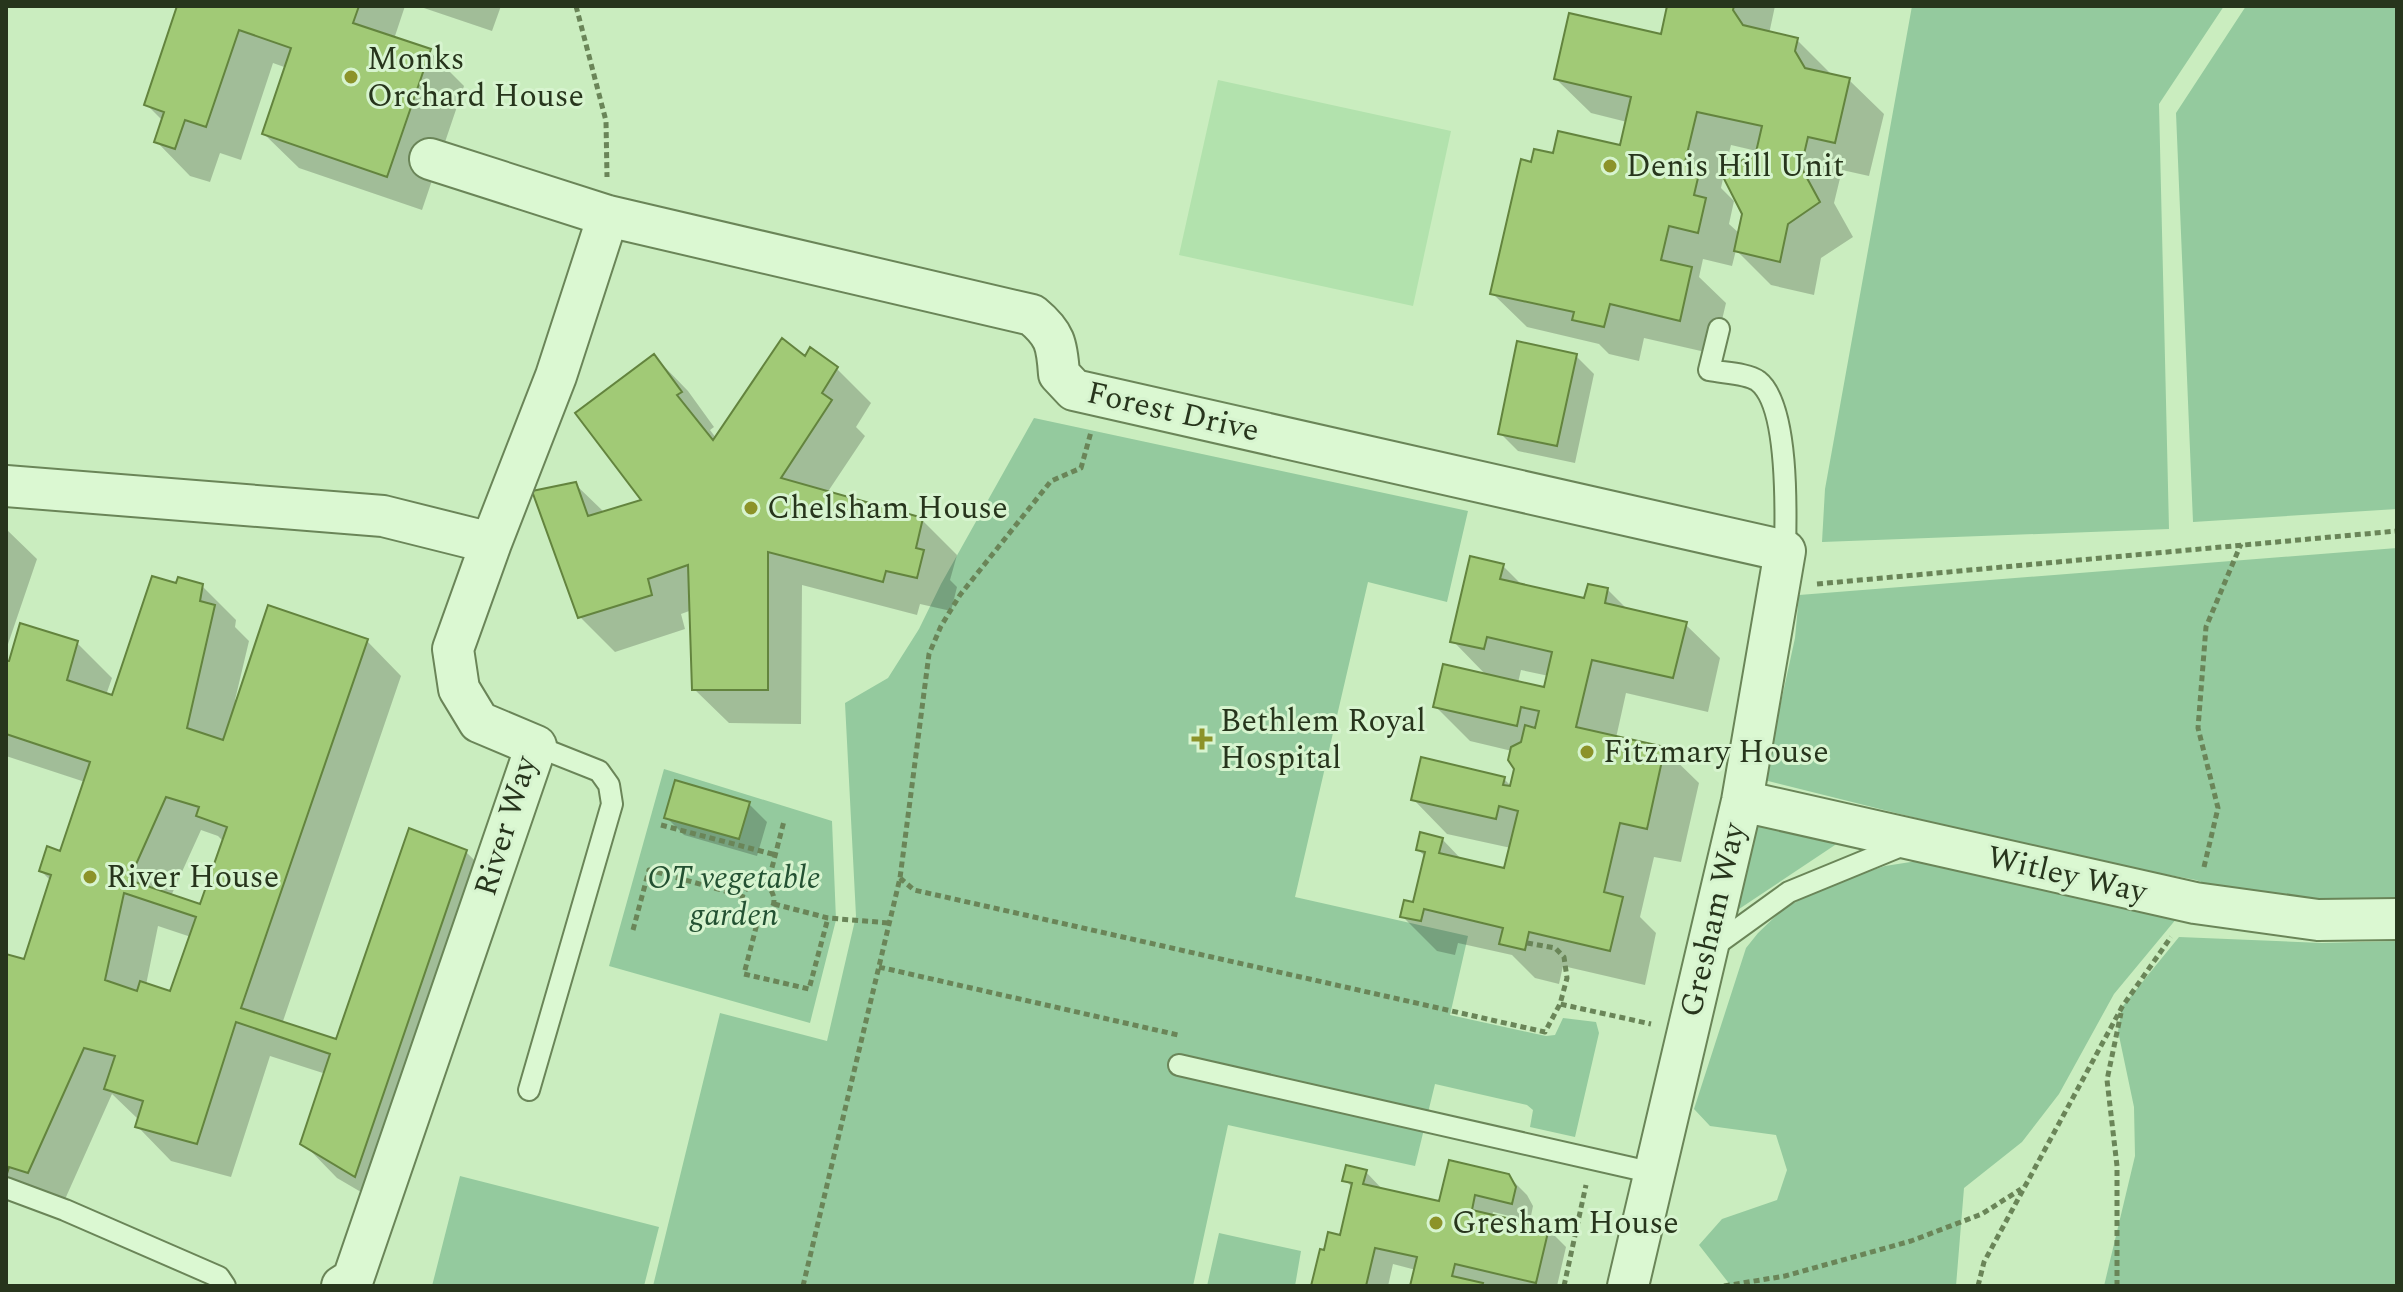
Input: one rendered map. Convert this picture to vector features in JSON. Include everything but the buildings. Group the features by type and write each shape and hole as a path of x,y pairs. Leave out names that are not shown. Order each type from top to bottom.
{"street":[{"name":"Forest Drive","path":"430,159 608,216 1032,315 1050,330 1057,350 1059,374 1074,390 1783,569"},
{"name":"River Way","path":"342,1286 353,1279 536,746 479,722 459,689 453,649 556,376 608,216"},
{"path":"6,486 383,516 491,543"},
{"name":"Gresham Way","path":"1628,1286 1742,801 1783,569"},
{"name":"Witley Way","path":"1742,801 2195,903 2318,920 2397,919"}],"lane":[{"path":"1719,329 1709,370 1756,379 1767,391 1777,418 1786,484 1783,569"},
{"path":"529,1090 612,804 609,785 599,771 536,746"},
{"path":"1706,951 1789,892 1914,840"},
{"path":"1179,1065 1654,1173"},
{"path":"6,1188 65,1210 219,1277 225,1286"}],"path":[{"path":"576,6 606,121 608,216"},
{"path":"803,1286 900,878 929,654 941,626 960,595 1051,481 1081,468 1102,396"},
{"path":"1783,569 2241,544 2397,531"},
{"path":"1978,1286 1984,1262 2122,1007 2195,903 2218,808 2198,728 2206,627 2241,544"},
{"path":"767,887 784,821"},
{"path":"661,825 776,855"},
{"path":"633,930 649,870 743,896"},
{"path":"900,878 914,890 1545,1032 1560,1004 1567,978 1564,957 1555,948 1527,943"},
{"path":"758,884 767,887 774,894 774,904 769,912 759,916 749,913 743,906 743,896 748,887 758,884"},
{"path":"774,904 828,918 889,923"},
{"path":"759,916 744,974 809,989 828,918"},
{"path":"1560,1004 1687,1032"},
{"path":"2117,1286 2117,1166 2107,1080 2122,1007"},
{"path":"1564,1286 1591,1159"},
{"path":"1724,1286 1785,1276 1911,1241 1982,1214 2024,1187"}],"green space":[{"path":"1912,6 2224,6 2159,104 2169,529 1822,542 1825,489"},
{"path":"2246,6 2397,6 2397,509 2193,522 2176,113"},
{"path":"1218,80 1451,131 1413,306 1179,255"},
{"path":"1034,418 1468,511 1447,602 1368,582 1295,897 1468,936 1450,1015 1546,1036 1555,1035 1563,1018 1596,1022 1599,1033 1575,1137 1530,1127 1533,1110 1527,1105 1435,1084 1415,1166 1228,1125 1193,1286 653,1286 720,1013 827,1041 856,916 845,703 888,678 919,629"},
{"path":"2397,548 2397,902 2303,904 2221,890 2196,880 2072,857 1764,780 1795,638 1799,595"},
{"name":"OT vegetable garden","path":"664,769 832,821 836,920 810,1023 609,966"},
{"path":"1753,821 1841,841 1730,915"},
{"path":"1917,861 2177,918 2114,994 2059,1094 2022,1142 1964,1188 1956,1286 1731,1286 1699,1245 1722,1219 1777,1200 1787,1170 1776,1135 1710,1126 1694,1109 1746,948 1782,910 1822,887 1885,866"},
{"path":"2179,937 2322,943 2397,941 2397,1286 2104,1286 2135,1156 2134,1107 2118,1031 2122,1007"},
{"path":"460,1176 659,1227 644,1286 432,1286"},
{"path":"1219,1233 1301,1251 1295,1286 1207,1286"}],"place":[{"name":"Monks Orchard House","path":"351,77"},
{"name":"Denis Hill Unit","path":"1610,166"},
{"name":"Chelsham House","path":"751,508"},
{"name":"Bethlem Royal Hospital","path":"1202,739"},
{"name":"Fitzmary House","path":"1587,752"},
{"name":"River House","path":"90,877"},
{"name":"Gresham House","path":"1436,1223"}]}
